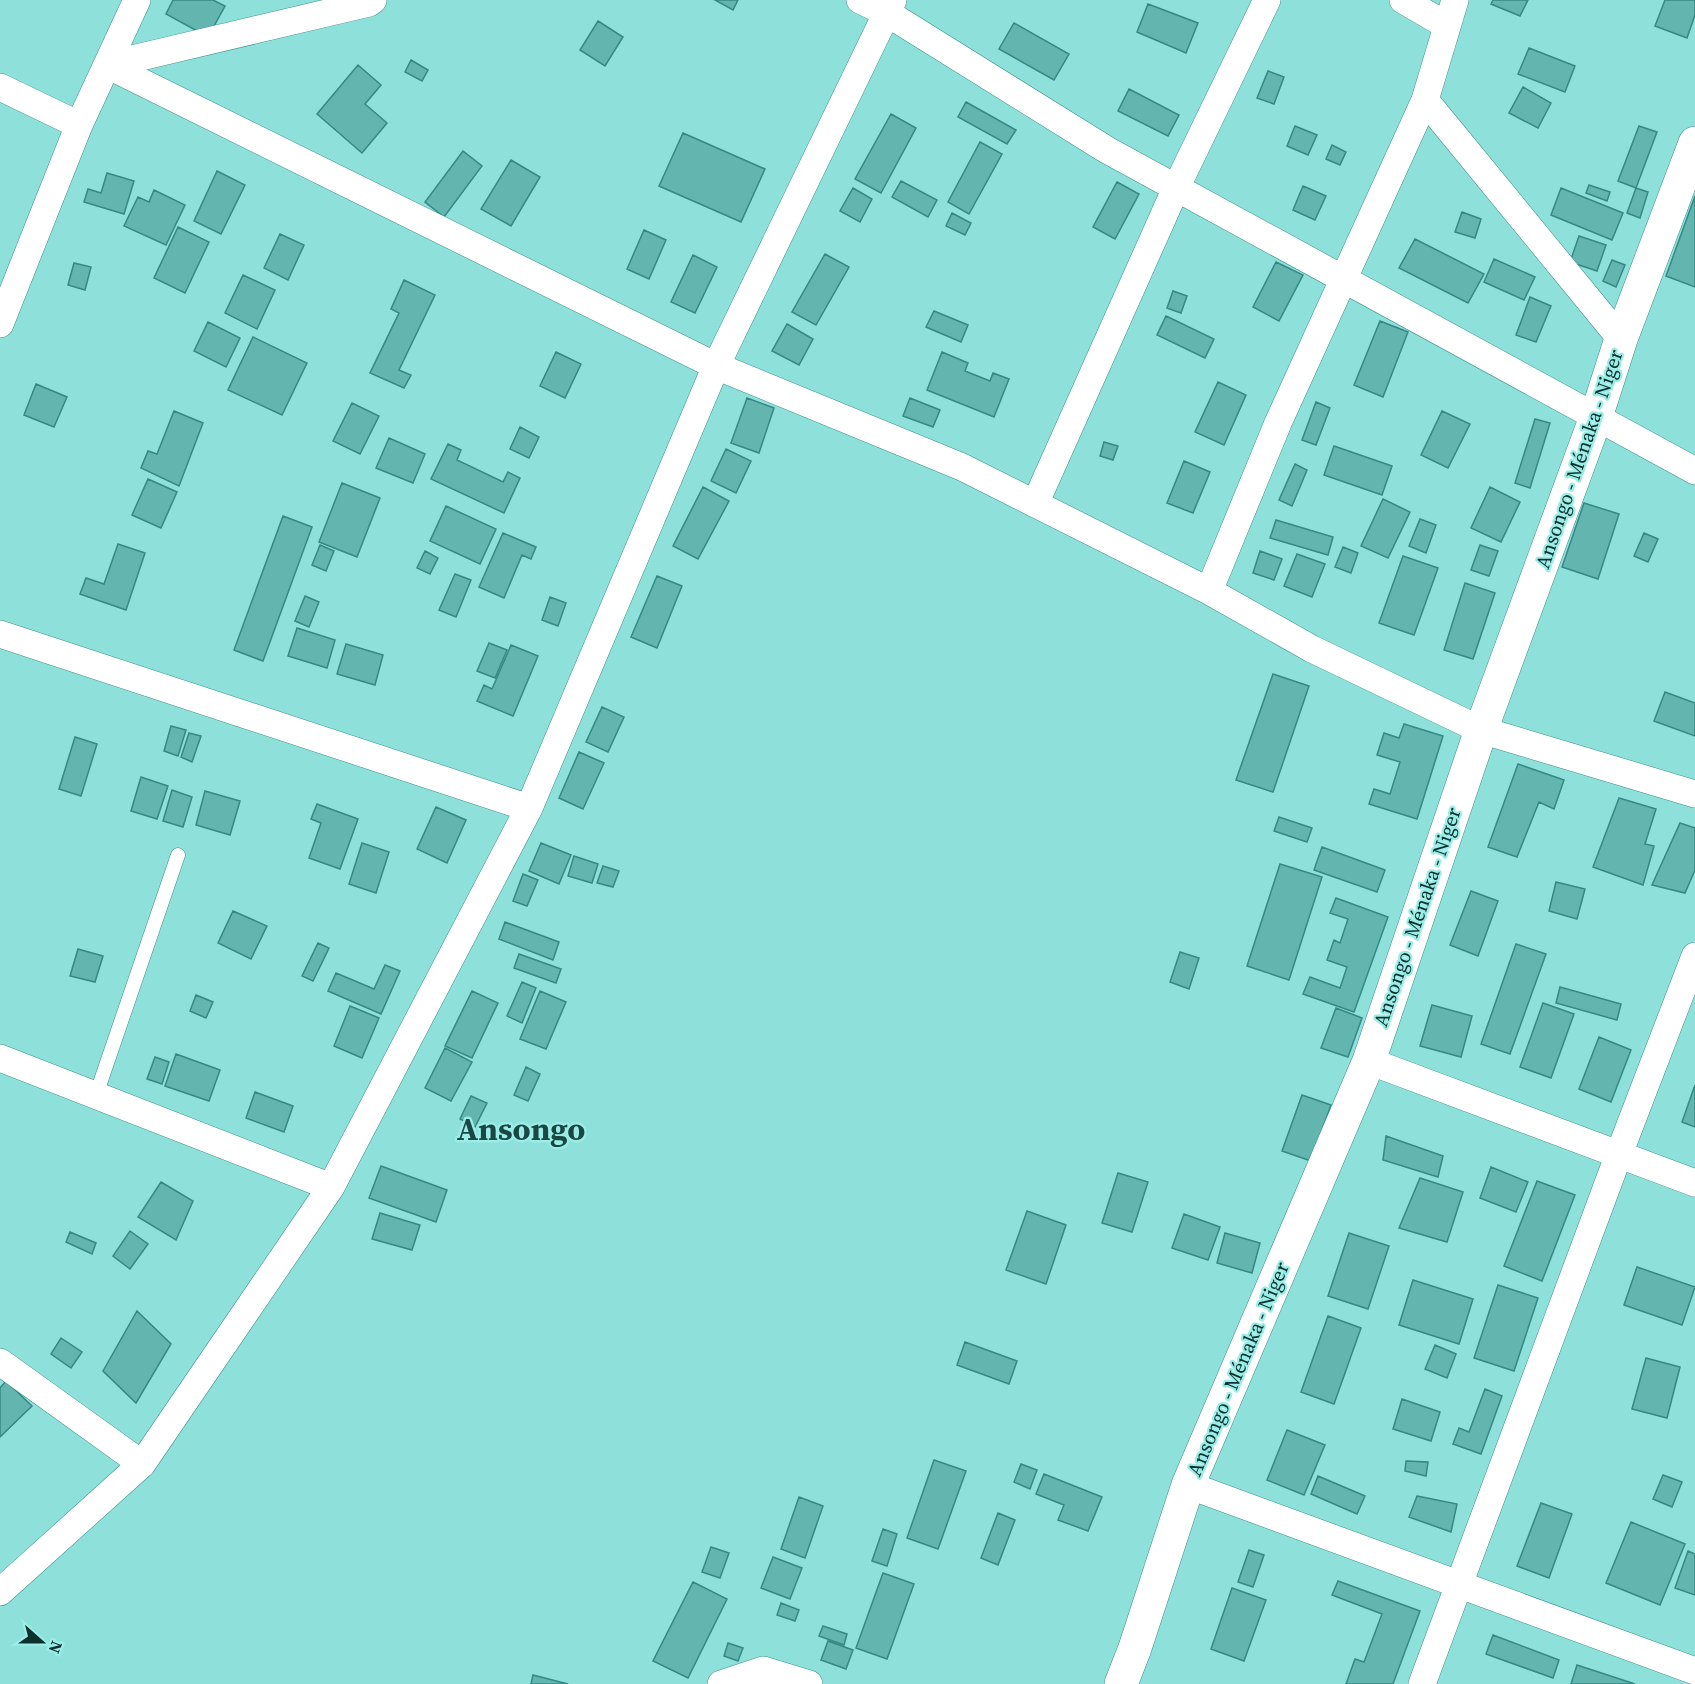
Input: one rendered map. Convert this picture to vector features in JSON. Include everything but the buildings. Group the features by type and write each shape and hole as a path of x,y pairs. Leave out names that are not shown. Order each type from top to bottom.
{"main road":[{"name":"Ansongo - Ménaka - Niger","path":"1121,1684 1188,1485 1368,1061 1481,730 1695,144"}],"street":[{"path":"0,324 80,125 138,0"},
{"path":"107,65 369,3 372,0"},
{"path":"860,0 890,7 1107,150 1695,471"},
{"path":"1035,504 1176,188 1267,0"},
{"path":"1209,591 1278,423 1342,278 1425,100 1450,12 1402,0"},
{"path":"0,1592 142,1464 331,1187 529,808 716,366 890,7"},
{"path":"107,65 716,366 962,467 1209,591 1312,649 1481,730 1695,794"},
{"path":"0,87 80,125"},
{"path":"1425,100 1622,339"},
{"path":"0,634 529,808"},
{"path":"1422,1684 1695,956"},
{"path":"0,1058 331,1187"},
{"path":"1368,1061 1695,1183"},
{"path":"0,1362 142,1464"},
{"path":"1188,1485 1458,1586 1695,1671"},
{"path":"722,1684 763,1670 809,1684"}],"lane":[{"path":"96,1095 178,855"}],"district":[{"name":"Ansongo","path":"521,1129"}]}
